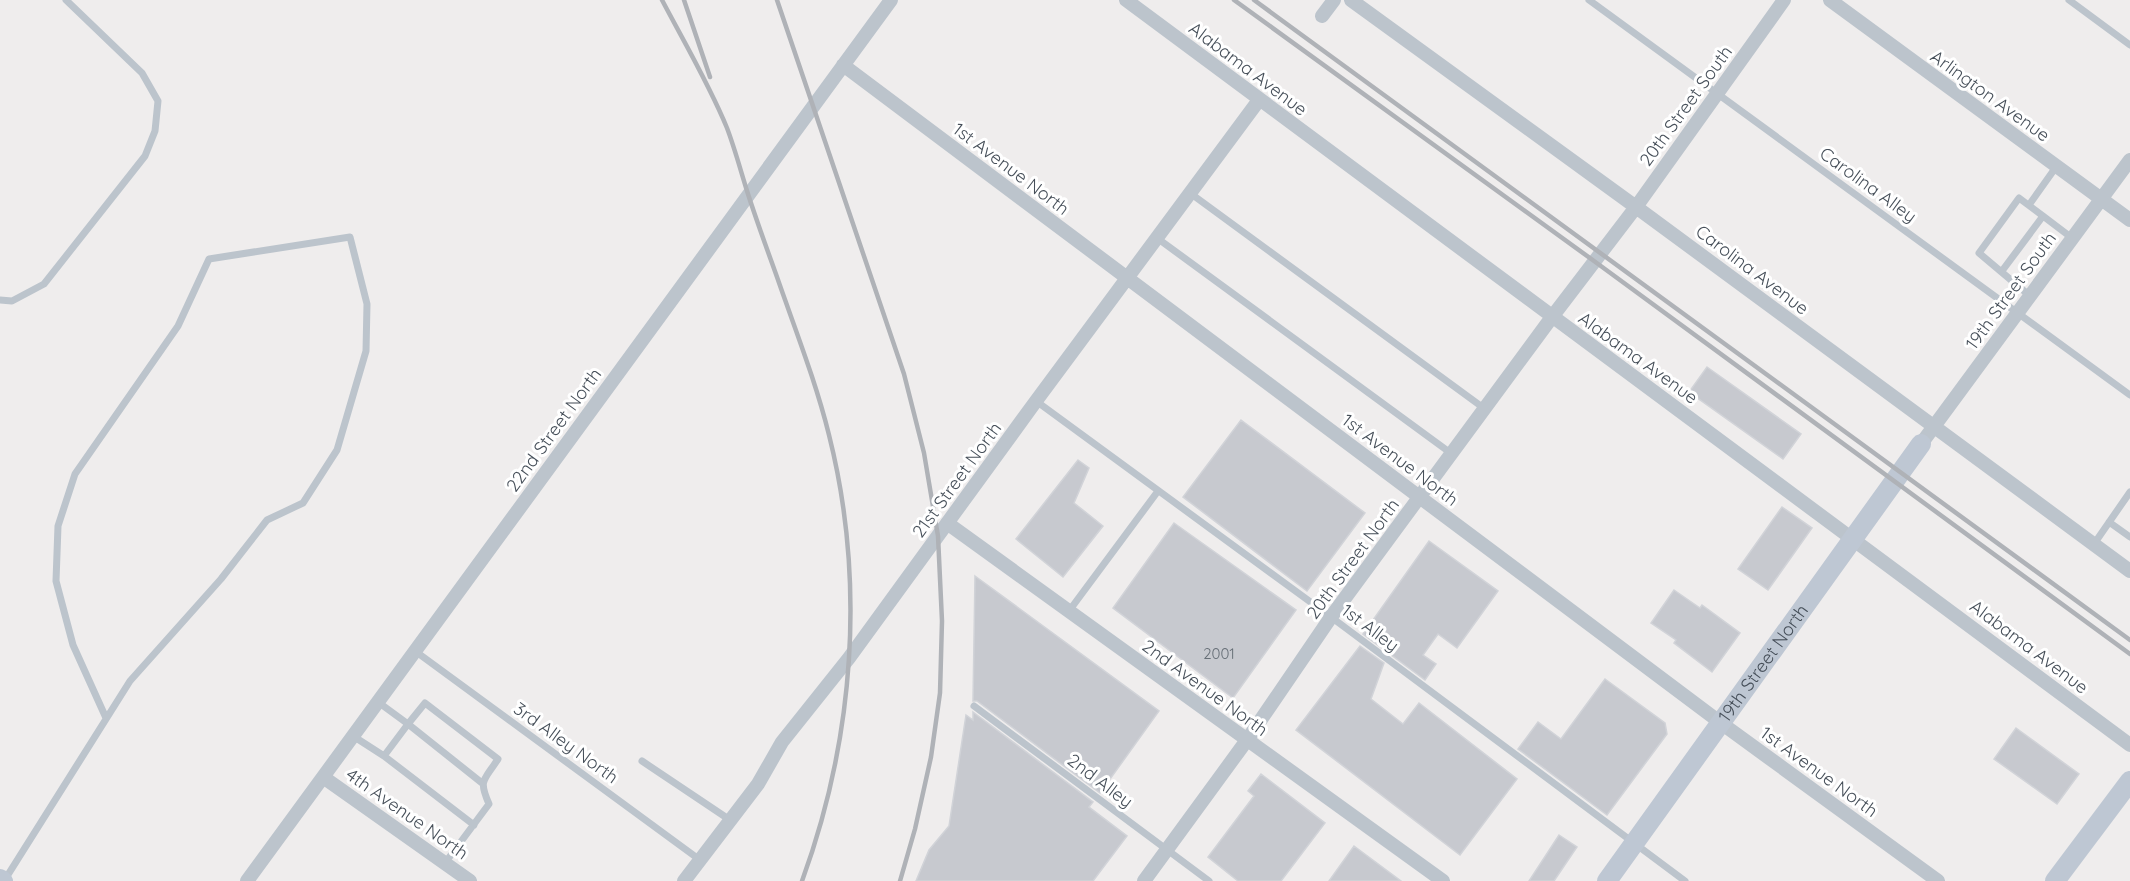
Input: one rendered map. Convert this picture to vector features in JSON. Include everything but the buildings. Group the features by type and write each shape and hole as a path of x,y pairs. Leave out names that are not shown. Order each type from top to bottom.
{"street":[{"name":"22nd Street North","path":"248,881 891,0"},
{"name":"Alabama Avenue","path":"1126,0 2130,745"},
{"path":"1322,16 1334,0"},
{"name":"Carolina Avenue","path":"1351,0 2130,571"},
{"name":"20th Street South","path":"1616,232 1784,0"},
{"name":"Arlington Avenue","path":"1830,0 2130,220"},
{"name":"1st Avenue North","path":"843,65 1721,723 1938,881"},
{"name":"21st Street North","path":"684,881 758,784 782,742 849,658 1259,100"},
{"name":"19th Street South","path":"1921,444 2130,160"},
{"name":"20th Street North","path":"1144,881 1247,740 1331,617 1616,232"},
{"name":"19th Street North","path":"1607,881 1921,444"},
{"name":"2nd Avenue North","path":"947,523 1443,881"},
{"name":"4th Avenue North","path":"323,777 470,881"},
{"path":"2055,881 2130,781"}],"lane":[{"path":"0,300 12,302 44,284 145,156 155,131 158,101 142,73 66,0"},
{"name":"Carolina Alley","path":"1589,0 2130,395"},
{"path":"2068,0 2130,45"},
{"path":"2029,205 2056,167"},
{"path":"1190,193 1485,409"},
{"path":"2030,296 1979,253 2019,198 2072,238"},
{"path":"2002,271 2043,216"},
{"path":"3,880 130,681 221,579 267,520 303,503 337,450 366,351 367,304 350,237 209,259 178,326 75,474 58,526 56,581 73,645 106,718"},
{"path":"1157,238 1452,454"},
{"name":"1st Alley","path":"1036,401 1331,617 1684,881"},
{"path":"1069,611 1158,491"},
{"path":"2094,544 2130,492"},
{"path":"2109,522 2130,537"},
{"name":"3rd Alley North","path":"415,651 700,860"},
{"path":"378,702 482,783"},
{"path":"384,756 425,703 498,759 482,783 482,789 489,804 445,863"},
{"name":"2nd Alley","path":"974,706 1209,881"},
{"path":"353,736 384,756 474,825"},
{"path":"642,761 730,820"}],"railway":[{"path":"662,0 704,79 730,136 818,395 841,491 848,547 849,660 843,716 833,772 820,827 802,881"},
{"path":"684,0 710,77"},
{"path":"777,0 904,374 924,453 938,536 942,621 940,693 931,757 915,829 900,881"},
{"path":"1234,0 2130,654"},
{"path":"1254,0 2130,640"}]}
